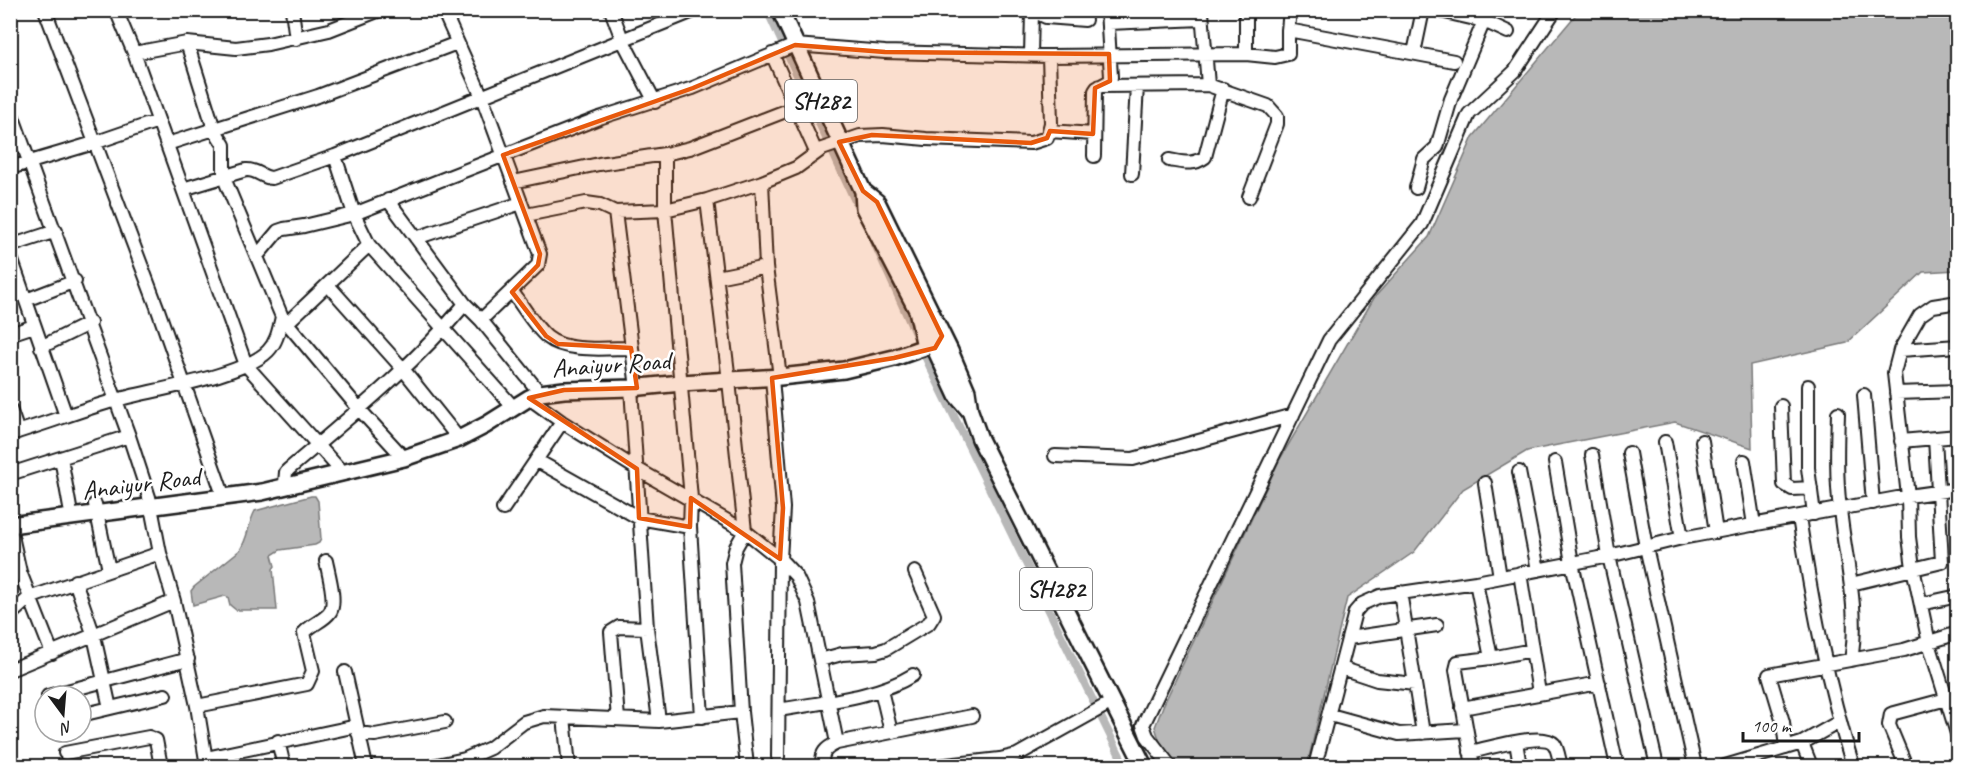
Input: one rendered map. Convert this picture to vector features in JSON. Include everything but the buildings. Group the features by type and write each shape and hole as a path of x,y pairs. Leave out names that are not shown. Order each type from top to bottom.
{"main road":[{"name":"SH282","path":"780,10 795,45 828,147 863,191 864,208 908,279 930,350 967,391 970,411 980,439 1144,766"},
{"name":"SH282","path":"908,279 930,350 949,378 957,396 970,411"},
{"name":"Anaiyur Road","path":"221,493 262,492 404,458 459,439 535,395 564,390 634,388 844,370 930,350"},
{"name":"Anaiyur Road","path":"10,526 96,508 311,480"},
{"name":"Anaiyur Road","path":"10,516 70,508 96,508"}],"street":[{"path":"45,10 184,384 221,493"},
{"path":"116,10 134,53 246,365 342,472"},
{"path":"292,10 296,39"},
{"path":"443,10 482,97 538,246 540,260 512,292 482,320"},
{"path":"611,10 622,39 655,102"},
{"path":"183,189 252,170 267,178 272,178 335,156 696,10"},
{"path":"1246,10 1246,54"},
{"path":"257,256 278,231 354,214 598,118 655,102 693,88 795,45 885,52 1049,56 1246,54 1275,57 1285,56 1288,50 1290,10"},
{"path":"1414,53 1423,10"},
{"path":"1436,10 1484,21 1508,32"},
{"path":"1170,766 1147,736 1143,725 1329,340 1422,224 1469,114 1515,71 1555,10"},
{"path":"134,53 187,43 236,48 296,39 329,30 380,11"},
{"path":"1031,55 1032,11 1046,17 1085,20"},
{"path":"1094,156 1095,91 1110,81 1108,17 1202,15 1208,85"},
{"path":"1416,188 1424,159 1437,147 1451,99 1484,21"},
{"path":"1288,30 1454,61"},
{"path":"187,43 214,129 224,145 224,178 285,320 360,410 404,458"},
{"path":"166,144 318,96 457,43"},
{"path":"773,54 796,107 828,147"},
{"path":"526,215 586,203 600,205 615,212 665,210 707,200 762,182 796,168 828,147 860,136 1031,143 1047,138 1050,131 1049,56"},
{"path":"1100,86 1208,85 1268,106 1277,116 1277,124 1249,197"},
{"path":"1132,174 1137,86"},
{"path":"1169,160 1189,164 1205,157 1223,89"},
{"path":"513,182 599,164 665,154 709,142 796,107"},
{"path":"11,109 29,163 90,322 149,502 188,659 206,764 278,741 357,730 375,735 445,722"},
{"path":"10,168 158,121"},
{"path":"1050,131 1093,134"},
{"path":"665,154 665,210 691,498 690,527 702,717"},
{"path":"335,156 354,214 369,245 514,408"},
{"path":"762,182 783,508 780,559 778,757"},
{"path":"388,200 465,304 482,320 535,395 562,422 637,469 745,531 780,559 796,576 808,602 837,743"},
{"path":"707,200 745,531 736,547 732,563 741,712 747,766"},
{"path":"416,238 521,203"},
{"path":"615,212 631,348 647,628 659,721"},
{"path":"10,246 56,231"},
{"path":"10,409 14,433 117,400 184,384 246,365 267,352 285,320 328,285 369,245"},
{"path":"10,255 16,286 26,300 66,416"},
{"path":"717,277 766,267"},
{"path":"26,300 75,281"},
{"path":"328,285 403,369 459,439"},
{"path":"512,292 546,336 558,344 578,347 631,348"},
{"path":"1958,302 1926,309 1920,315 1900,350 1895,365 1913,568 1929,643 1952,697 1958,737"},
{"path":"285,483 286,472 289,469 360,410 444,329 465,304"},
{"path":"41,347 90,322"},
{"path":"10,334 34,326"},
{"path":"1900,350 1958,346"},
{"path":"1808,386 1808,449 1814,514"},
{"path":"1896,393 1958,392"},
{"path":"1864,395 1873,503"},
{"path":"1780,406 1784,484 1792,489 1811,488"},
{"path":"1838,413 1840,509 1855,628 1851,660"},
{"path":"1055,456 1133,459 1293,415"},
{"path":"503,509 562,422"},
{"path":"10,474 129,436"},
{"path":"1901,441 1958,436"},
{"path":"1851,584 1942,562 1935,438"},
{"path":"1702,441 1716,532"},
{"path":"1665,442 1682,538"},
{"path":"1629,453 1646,547 1695,766"},
{"path":"1592,455 1609,556 1657,766"},
{"path":"61,458 70,508"},
{"path":"536,460 639,518 690,527"},
{"path":"1744,461 1754,525"},
{"path":"1555,462 1572,563 1617,766"},
{"path":"1519,472 1538,570"},
{"path":"1485,483 1500,577"},
{"path":"1316,766 1355,612 1362,604 1380,596 1476,582 1609,556 1682,538 1908,496 1958,489"},
{"path":"96,508 109,570"},
{"path":"1799,517 1811,601 1839,722 1853,766"},
{"path":"10,526 15,573 29,598 52,653"},
{"path":"10,615 29,598 160,553"},
{"path":"197,706 307,684 313,671 304,633 310,626 330,613 333,605 326,561"},
{"path":"820,660 842,654 876,652 895,645 929,623 934,615 915,572"},
{"path":"1520,573 1539,693"},
{"path":"75,581 94,636 110,708"},
{"path":"1476,582 1491,658"},
{"path":"1400,592 1423,733"},
{"path":"1921,604 1958,596"},
{"path":"10,670 174,601"},
{"path":"1349,638 1437,625"},
{"path":"618,719 611,632 619,627 647,628"},
{"path":"1786,748 1783,722 1769,675 1929,643 1958,633"},
{"path":"1473,766 1456,670 1458,662 1532,650"},
{"path":"93,684 188,659"},
{"path":"1341,668 1377,680 1414,684"},
{"path":"345,672 366,766"},
{"path":"779,710 881,690 899,684 913,675"},
{"path":"1462,708 1599,682"},
{"path":"881,690 891,732"},
{"path":"93,712 165,695"},
{"path":"1906,766 1889,725 1891,714 1952,697"},
{"path":"937,766 1017,755 1112,702"},
{"path":"432,766 465,759 490,748 524,722 544,716 659,721 741,712"},
{"path":"1330,715 1399,734 1466,730"},
{"path":"823,766 822,755 825,750 837,743 972,716"},
{"path":"564,717 569,766"},
{"path":"1725,766 1802,743 1839,722"},
{"path":"65,753 149,737 156,740 161,766"},
{"path":"1470,752 1516,742 1549,740 1556,747 1561,766"},
{"path":"278,741 284,766"},
{"path":"1516,742 1520,766"},
{"path":"1802,743 1810,766"},
{"path":"10,762 12,766"}],"highlighted area":[{"path":"795,45 885,52 1109,54 1110,81 1095,88 1093,134 1050,131 1047,138 1031,143 872,135 839,142 863,191 877,202 942,336 935,348 894,358 772,378 783,508 780,559 691,498 690,527 639,518 637,469 529,398 564,390 637,388 631,348 558,344 546,336 512,292 538,265 540,254 503,155 693,88"}],"shaded area":[{"path":"1579,11 1957,11 1957,270 1923,272 1847,343 1750,365 1752,448 1675,422 1527,451 1463,489 1414,552 1347,598 1307,766 1170,766 1155,727 1280,459 1374,298 1429,237 1473,137"},
{"path":"315,496 318,501 321,539 315,545 280,550 272,555 275,566 273,569 277,610 236,610 225,596 193,605 191,591 240,550 255,511"}],"waterway":[{"path":"767,10 861,214"},
{"path":"874,242 930,367 1125,766"}]}
